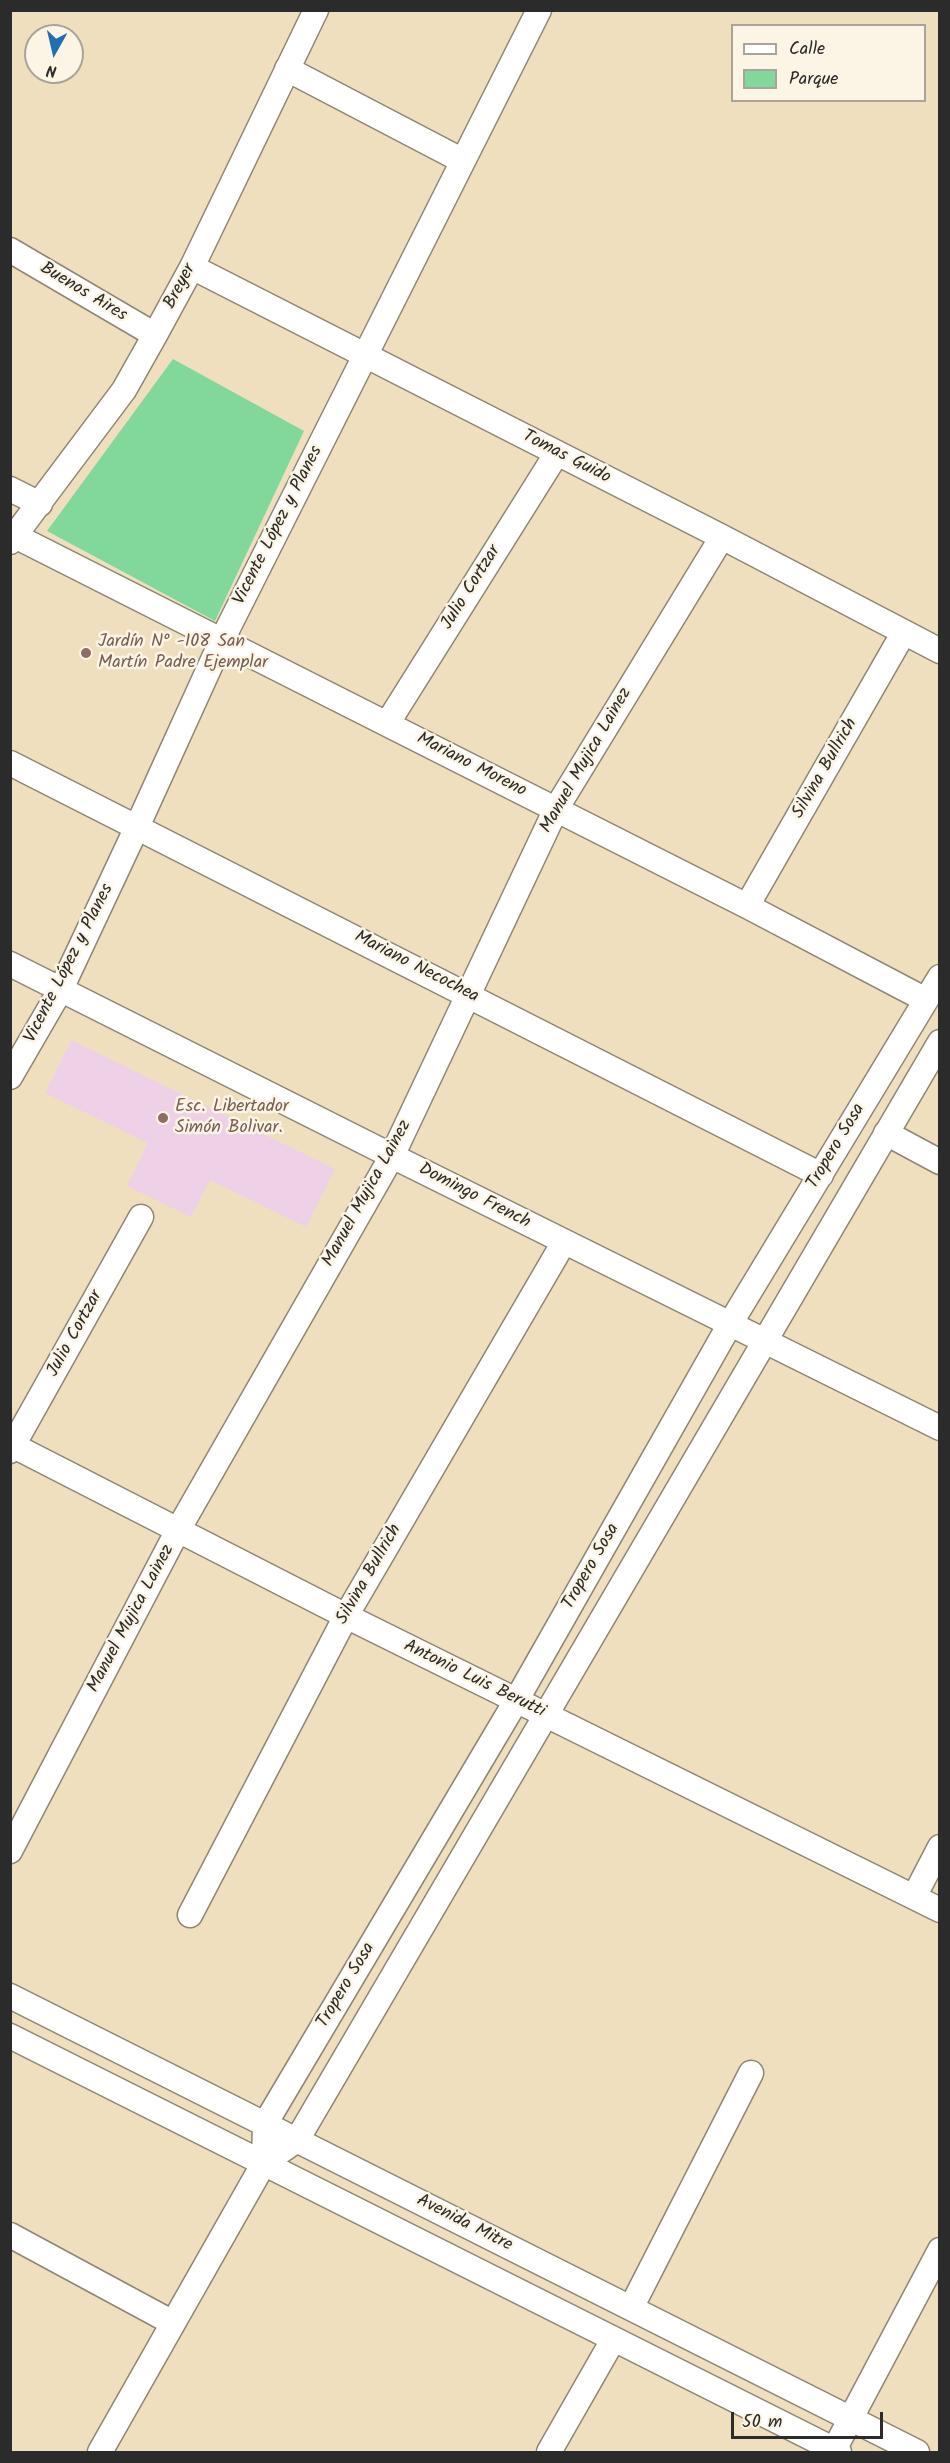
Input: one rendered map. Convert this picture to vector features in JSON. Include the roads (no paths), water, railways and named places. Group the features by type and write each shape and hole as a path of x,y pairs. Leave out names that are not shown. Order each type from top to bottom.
{"street":[{"name":"Breyer","path":"13,539 124,390 192,267 316,10"},
{"name":"Vicente López y Planes","path":"10,1077 60,989 137,828 222,640 539,10"},
{"path":"287,69 463,161"},
{"name":"Buenos Aires","path":"10,250 155,335"},
{"name":"Tomas Guido","path":"192,267 722,537 939,651"},
{"name":"Julio Cortzar","path":"387,724 557,453"},
{"path":"10,489 40,504"},
{"name":"Manuel Mujica Lainez","path":"10,1851 178,1530 392,1156 556,809 722,537"},
{"name":"Mariano Moreno","path":"13,539 222,640 747,906 926,1000"},
{"name":"Silvina Bullrich","path":"747,906 904,632"},
{"name":"Mariano Necochea","path":"10,764 468,994 821,1175"},
{"name":"Domingo French","path":"10,964 939,1428"},
{"name":"Tropero Sosa","path":"264,2163 265,2124 516,1701 730,1324 939,977"},
{"name":"Tropero Sosa","path":"100,2452 264,2163 297,2140 766,1342 939,1042"},
{"path":"886,1133 939,1162"},
{"name":"Julio Cortzar","path":"11,1447 141,1217"},
{"name":"Silvina Bullrich","path":"190,1915 346,1616 564,1242"},
{"name":"Antonio Luis Berutti","path":"11,1447 516,1701 939,1910"},
{"path":"914,1897 939,1847"},
{"name":"Avenida Mitre","path":"10,1996 917,2452"},
{"name":"Avenida Mitre","path":"10,2036 836,2451"},
{"path":"631,2308 750,2073"},
{"path":"10,2235 173,2323"},
{"path":"836,2451 850,2419 939,2250"},
{"path":"549,2452 613,2340"}],"place":[{"name":"Jardín N° -108 San Martín Padre Ejemplar","path":"86,653"},
{"name":"Esc. Libertador Simón Bolivar.","path":"163,1118"}]}
